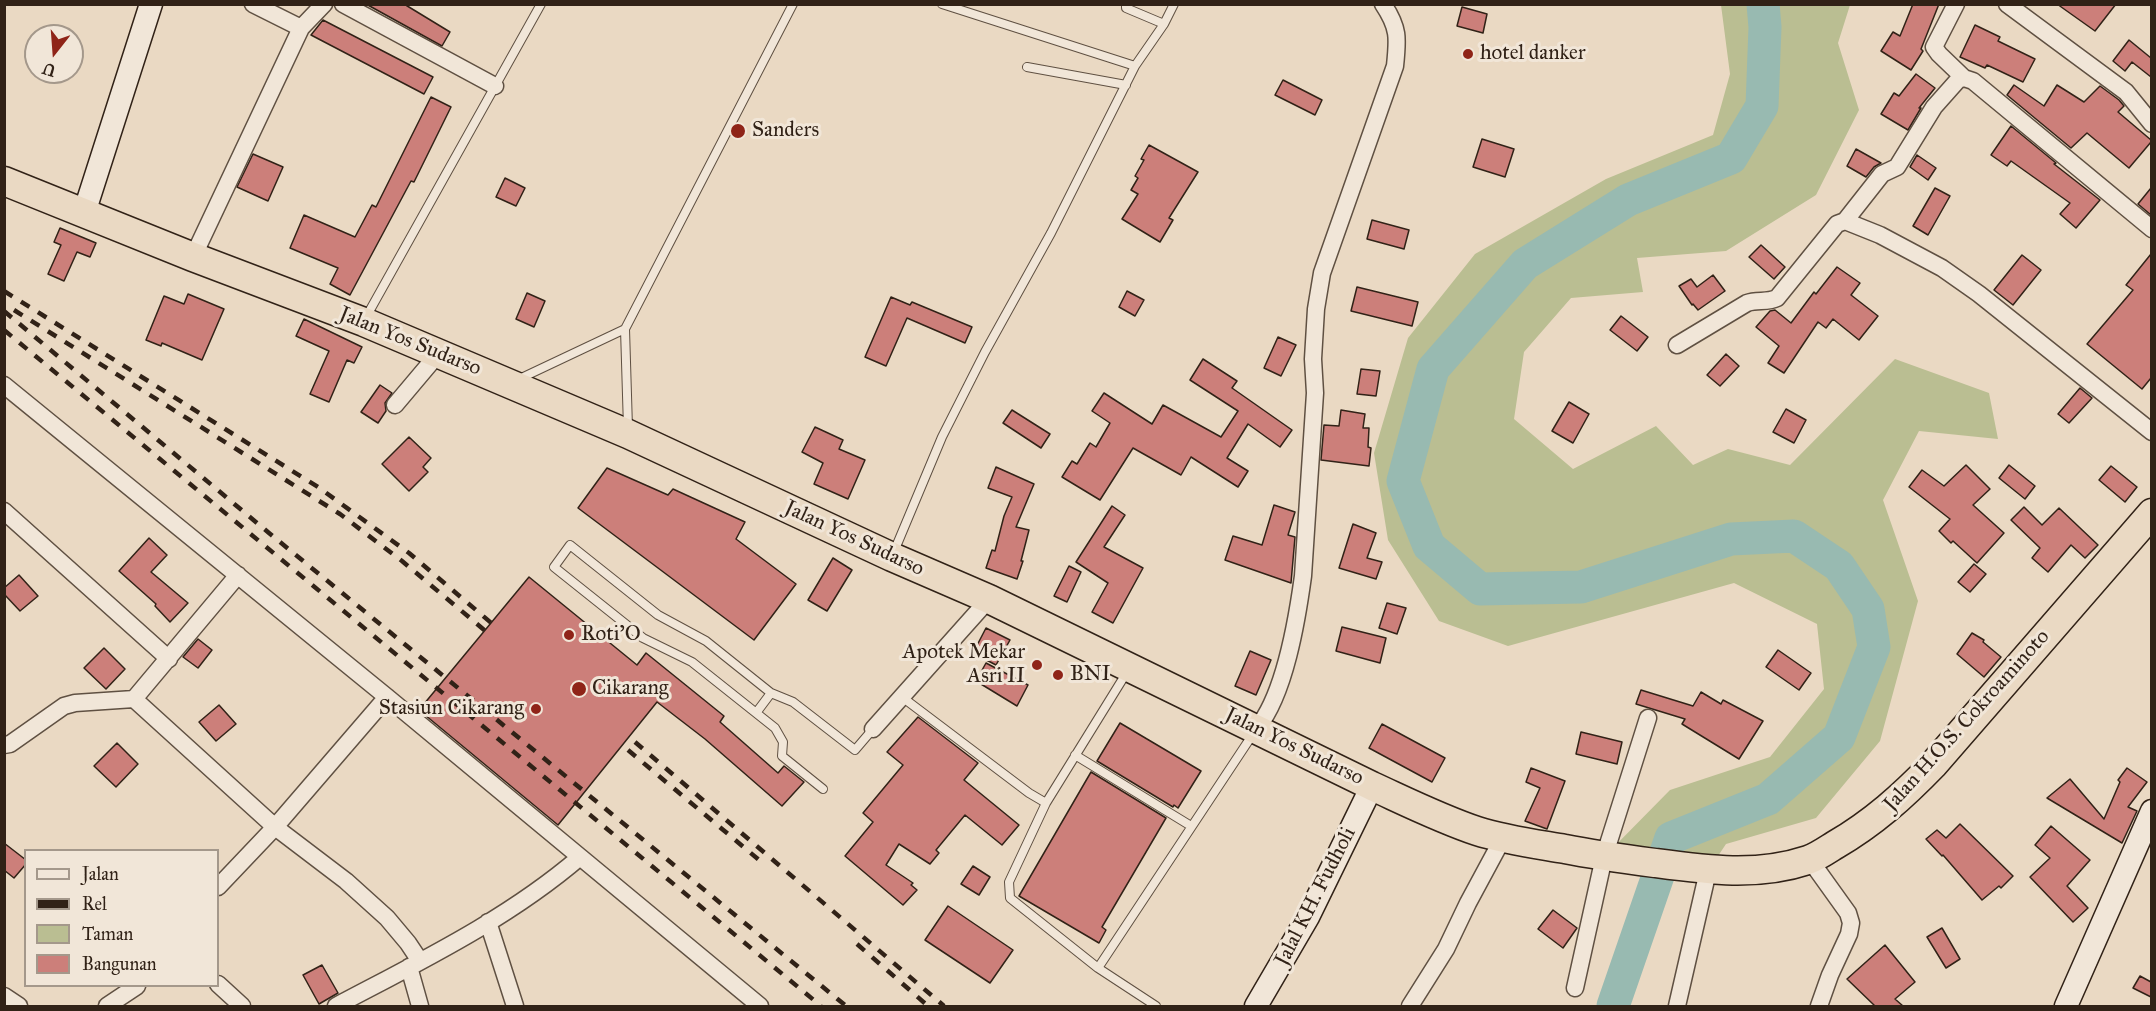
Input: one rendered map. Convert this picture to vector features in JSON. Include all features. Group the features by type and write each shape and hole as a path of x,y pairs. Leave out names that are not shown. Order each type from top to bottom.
{"highway":[{"name":"Jalan Yos Sudarso","path":"4,181 193,257 364,322 628,434 892,557 989,599 1431,813 1503,838 1607,857 1706,871"},
{"name":"Jalan H.O.S. Cokroaminoto","path":"1706,871 1748,872 1780,868 1810,860 1876,819 1904,795 1933,765 2150,517"}],"main road":[{"path":"84,213 151,4"},
{"name":"Jalal KH. Fudholi","path":"1257,1006 1308,917 1372,786"},
{"path":"2067,1006 2151,811"}],"street":[{"path":"253,4 301,28"},
{"path":"193,257 301,28 324,4"},
{"path":"343,4 495,86"},
{"path":"1257,728 1270,707 1288,658 1300,603 1314,405 1313,359 1316,309 1322,273 1395,66 1398,40 1395,25 1383,4"},
{"path":"1956,4 1934,46 1939,54 1964,78 1982,88 2151,229"},
{"path":"2007,4 2126,92 2151,124"},
{"path":"1677,345 1747,303 1755,300 1771,301 1777,298 1837,224 1845,221 1882,174 1897,167 1934,107 1958,80 1964,78"},
{"path":"1845,221 1880,235 1942,268 1979,294 2151,432"},
{"path":"395,405 438,354"},
{"path":"4,385 760,1006"},
{"path":"4,512 169,658"},
{"path":"4,745 10,744 64,706 75,703 134,699 238,576"},
{"path":"873,729 989,599"},
{"path":"219,885 275,827 387,698"},
{"path":"134,699 275,827 346,881 387,918 408,943 414,964 420,1006"},
{"path":"1575,988 1607,857 1648,718"},
{"path":"1410,1006 1446,949 1503,838"},
{"path":"336,1006 488,922 555,879 580,857"},
{"path":"1810,860 1848,913 1851,923 1849,934 1830,975 1820,1006"},
{"path":"1677,1006 1706,871"},
{"path":"488,922 515,1006"},
{"path":"219,985 242,1006"},
{"path":"107,1006 136,987"},
{"path":"4,996 19,1006"}],"lane":[{"path":"364,322 541,4"},
{"path":"628,434 625,329 793,4"},
{"path":"942,4 1135,66"},
{"path":"1126,4 1126,8 1164,24"},
{"path":"892,557 942,437 985,352 1051,234 1135,66 1164,24 1174,4"},
{"path":"1027,67 1126,85"},
{"path":"509,383 625,329"},
{"path":"823,789 782,756 783,742 775,728 692,662 643,638 554,567 570,545 658,615 706,641 771,693 792,702 855,750 873,729"},
{"path":"1130,666 1046,803 1009,882 1010,898 1098,968 1156,1006"},
{"path":"756,713 771,693"},
{"path":"902,697 1029,793 1046,803"},
{"path":"1098,968 1257,728"},
{"path":"1075,755 1191,826"}],"green space":[{"path":"1721,5 1850,5 1838,43 1859,110 1816,195 1726,251 1637,258 1643,292 1571,298 1524,352 1514,419 1573,469 1656,426 1693,465 1728,449 1790,465 1895,359 1989,393 1998,439 1919,431 1883,500 1918,601 1880,741 1816,818 1726,844 1708,871 1604,857 1670,790 1770,757 1824,689 1817,624 1734,583 1508,646 1439,621 1388,540 1374,453 1408,338 1475,254 1606,179 1713,135 1730,74"}],"building":[{"path":"366,4 404,4 450,32 442,46"},
{"path":"1913,4 1939,4 1921,49 1923,51 1911,70 1881,51 1893,32 1900,36"},
{"path":"2057,4 2116,4 2095,31"},
{"path":"1462,7 1487,14 1483,33 1457,26"},
{"path":"323,20 433,77 424,94 311,35"},
{"path":"1975,25 2000,37 1998,41 2035,59 2023,82 1987,65 1985,68 1960,57"},
{"path":"2129,40 2151,58 2151,77 2132,62 2125,71 2113,61"},
{"path":"1916,74 1935,88 1919,108 1921,108 1908,130 1881,114 1894,93 1899,96"},
{"path":"1283,80 1322,100 1315,115 1275,95"},
{"path":"2014,85 2044,106 2057,85 2084,102 2100,86 2119,100 2124,106 2118,112 2151,142 2129,168 2087,133 2071,148 2007,95"},
{"path":"431,97 451,107 414,182 411,181 350,295 330,284 338,268 290,248 304,215 355,237 372,205 376,207"},
{"path":"2011,126 2100,200 2076,228 2060,214 2070,203 2011,161 2007,166 1991,155"},
{"path":"1482,139 1514,149 1505,177 1473,167"},
{"path":"1149,145 1198,172 1169,218 1173,220 1160,242 1122,219 1138,194 1131,190 1138,178 1135,176 1144,160 1141,159"},
{"path":"1856,149 1881,163 1874,167 1866,177 1847,166"},
{"path":"253,154 283,167 268,201 237,187"},
{"path":"1917,155 1936,168 1928,180 1910,167"},
{"path":"505,178 525,188 516,206 496,197"},
{"path":"1935,188 1950,196 1928,235 1913,226"},
{"path":"2151,188 2151,215 2138,204"},
{"path":"1372,220 1409,230 1404,249 1367,239"},
{"path":"60,228 96,243 90,257 77,252 64,281 48,274 61,245 54,242"},
{"path":"1761,245 1785,267 1774,279 1749,257"},
{"path":"2151,254 2151,378 2142,389 2087,344 2133,290 2126,285"},
{"path":"2022,255 2041,270 2013,305 1994,290"},
{"path":"1837,267 1860,283 1851,295 1878,316 1859,340 1833,319 1826,328 1818,322 1784,373 1768,363 1779,346 1756,327 1770,311 1775,310 1791,323 1814,292 1816,294"},
{"path":"1713,275 1725,291 1698,310 1679,286 1691,279 1697,287"},
{"path":"1357,287 1418,302 1412,326 1351,311"},
{"path":"1127,291 1144,300 1135,316 1119,307"},
{"path":"527,293 545,301 534,327 516,319"},
{"path":"188,294 224,309 202,360 162,343 161,346 146,340 164,296 184,304"},
{"path":"891,297 910,305 912,302 972,327 965,343 907,318 886,366 865,357"},
{"path":"1621,316 1648,337 1637,351 1610,330"},
{"path":"304,319 362,347 354,363 347,360 329,402 310,394 329,351 296,336"},
{"path":"1278,337 1296,345 1281,376 1264,368"},
{"path":"1726,354 1739,366 1720,386 1707,375"},
{"path":"1203,359 1237,381 1232,388 1292,430 1280,447 1248,424 1227,458 1248,471 1238,487 1191,457 1181,475 1133,448 1100,500 1062,477 1072,461 1077,464 1090,443 1096,447 1110,423 1092,411 1104,393 1152,424 1163,405 1221,437 1238,411 1190,380"},
{"path":"1361,369 1380,371 1376,396 1357,394"},
{"path":"380,385 392,393 385,403 386,411 378,423 361,412"},
{"path":"2080,388 2092,398 2069,423 2058,414"},
{"path":"1569,402 1589,414 1573,443 1552,431"},
{"path":"1786,409 1806,420 1794,443 1773,432"},
{"path":"1012,410 1050,434 1041,448 1003,423"},
{"path":"1341,410 1365,414 1363,428 1369,428 1368,447 1371,448 1369,466 1321,460 1324,425 1339,426"},
{"path":"815,427 843,440 839,449 865,460 848,499 814,484 823,463 802,452"},
{"path":"409,437 431,458 423,467 428,472 409,491 382,464"},
{"path":"1966,465 1990,489 1973,505 2004,533 1977,563 1939,531 1950,519 1909,487 1922,470 1944,486"},
{"path":"2009,465 2035,486 2025,499 1999,478"},
{"path":"2111,466 2137,487 2125,502 2099,480"},
{"path":"996,467 1034,484 1016,527 1029,530 1017,579 986,568 992,550 995,551 1004,516 1012,497 988,488"},
{"path":"607,468 668,495 673,489 745,522 736,539 796,584 754,640 578,508"},
{"path":"1274,505 1295,512 1288,535 1295,537 1291,583 1225,560 1233,536 1262,545"},
{"path":"1112,506 1125,515 1104,547 1143,568 1113,623 1092,612 1108,583 1076,562"},
{"path":"2024,507 2042,525 2059,508 2098,545 2085,558 2071,545 2048,572 2032,558 2040,548 2011,520"},
{"path":"1353,524 1376,533 1367,558 1382,562 1376,579 1339,568"},
{"path":"149,538 167,555 151,572 188,603 170,622 155,606 156,604 119,571"},
{"path":"833,558 852,570 827,611 808,600"},
{"path":"1974,564 1986,574 1970,592 1958,582"},
{"path":"1069,566 1081,572 1067,602 1054,596"},
{"path":"19,575 38,596 20,611 4,594 4,588"},
{"name":"Stasiun Cikarang","path":"529,577 637,665 646,653 724,716 720,722 778,773 784,766 804,782 782,806 705,739 657,702 558,825 419,710"},
{"path":"1387,603 1406,608 1397,634 1379,628"},
{"path":"1342,627 1386,638 1380,663 1336,651"},
{"path":"986,628 1010,640 996,665 973,653"},
{"path":"1972,633 1984,640 1983,642 2001,657 1984,677 1957,654"},
{"path":"198,639 212,650 198,668 183,657"},
{"path":"104,648 125,669 106,689 84,668"},
{"path":"1778,650 1811,673 1799,690 1766,667"},
{"path":"1250,651 1271,660 1256,695 1235,686"},
{"path":"986,663 1028,685 1017,706 976,681"},
{"path":"1641,690 1693,706 1701,692 1721,704 1723,700 1763,721 1739,759 1682,724 1685,719 1636,704"},
{"path":"219,705 236,724 216,741 199,722"},
{"path":"918,717 978,763 964,780 1019,825 1002,845 965,815 936,850 939,853 930,864 899,844 886,865 913,883 911,885 917,890 903,905 845,856 873,822 863,813 903,765 887,752"},
{"path":"1120,723 1201,771 1178,808 1097,761"},
{"path":"1382,724 1445,758 1432,782 1369,748"},
{"path":"1581,732 1622,742 1617,764 1576,754"},
{"path":"117,743 138,764 116,787 94,766"},
{"path":"1531,768 1565,781 1547,829 1525,821 1540,788 1526,782"},
{"path":"2127,768 2147,782 2128,807 2137,811 2122,843 2047,798 2070,779 2104,819 2120,782 2118,780"},
{"path":"1091,772 1166,818 1102,927 1106,930 1099,943 1019,896"},
{"path":"1960,824 2013,876 2001,888 1999,886 1982,900 1926,839 1937,830 1946,838"},
{"path":"2051,826 2090,860 2067,886 2088,908 2073,922 2030,877 2050,858 2035,845"},
{"path":"4,843 24,858 24,866 14,878 4,870"},
{"path":"973,866 990,877 979,895 961,884"},
{"path":"948,906 1013,950 990,983 925,940"},
{"path":"1553,910 1577,928 1563,948 1538,929"},
{"path":"1942,928 1960,959 1946,968 1927,937"},
{"path":"1885,945 1915,982 1895,999 1903,1006 1875,1006 1847,979"},
{"path":"322,965 338,993 319,1004 303,975"},
{"path":"2140,976 2151,982 2151,997 2133,988"}],"waterway":[{"path":"1613,1006 1671,838 1768,799 1839,737 1874,647 1868,609 1839,566 1794,536 1731,539 1581,587 1480,589 1429,546 1403,481 1433,369 1525,264 1628,200 1731,158 1762,106 1765,27 1763,4"}],"railway":[{"path":"4,291 318,487 409,553 496,627"},
{"path":"14,310 340,514 402,561 489,634"},
{"path":"4,311 269,533 846,1006"},
{"path":"4,330 821,1006"},
{"path":"635,742 944,1006"},
{"path":"628,750 759,860"},
{"path":"857,944 928,1006"}],"place":[{"name":"hotel danker","path":"1468,54"},
{"name":"Sanders","path":"738,131"},
{"name":"Roti'O","path":"569,635"},
{"name":"Apotek Mekar Asri II","path":"1037,665"},
{"name":"BNI","path":"1058,675"},
{"name":"Cikarang","path":"579,689"},
{"name":"Stasiun Cikarang","path":"536,709"}]}
